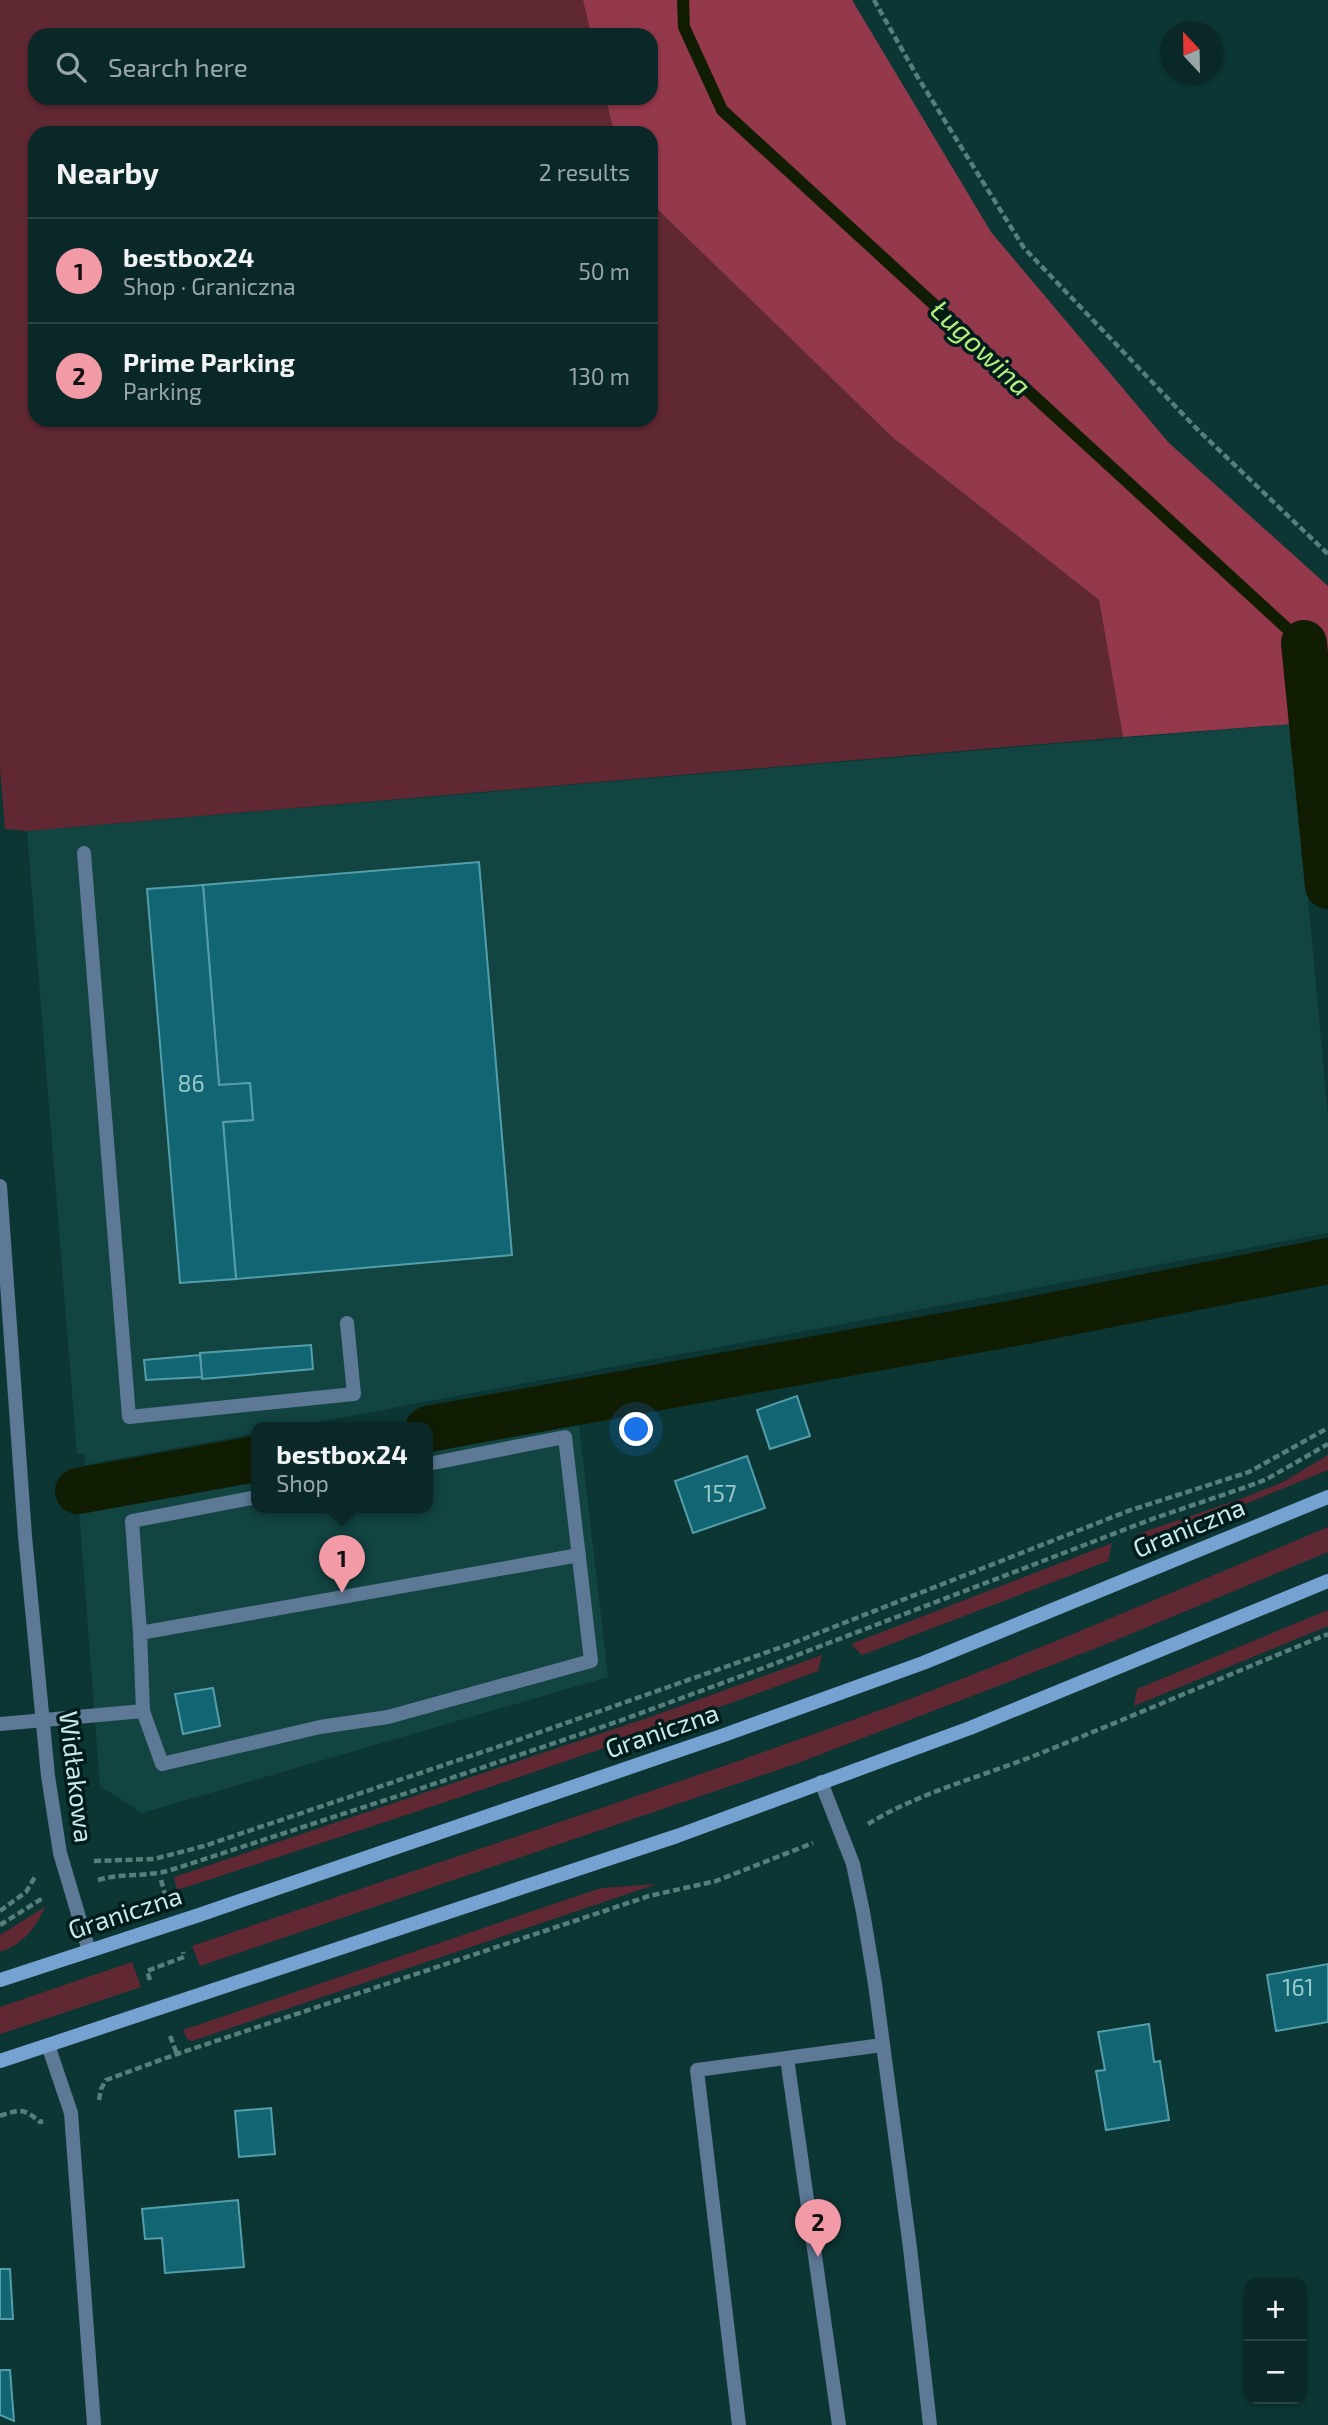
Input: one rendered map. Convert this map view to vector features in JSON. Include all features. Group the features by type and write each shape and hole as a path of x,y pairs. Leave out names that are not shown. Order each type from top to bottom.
{"main road":[{"name":"Graniczna","path":"0,1980 698,1744 923,1663 1328,1497"},
{"path":"0,2062 677,1836 970,1728 1328,1581"}],"street":[{"path":"84,853 129,1417 354,1394 347,1324"},
{"name":"Widłakowa","path":"0,1186 25,1536 48,1776 57,1836 89,1951"},
{"path":"251,1498 132,1521 141,1633 143,1711 162,1764 320,1727 388,1717 591,1661 565,1437 433,1463"},
{"path":"141,1633 579,1555"},
{"path":"0,1724 143,1711"},
{"path":"821,1782 853,1864 863,1912 910,2248 930,2425"},
{"path":"48,2045 71,2113 94,2425"},
{"path":"739,2425 697,2070 883,2045"},
{"path":"787,2058 839,2425"}],"path":[{"path":"874,0 917,76 1024,248 1198,430 1328,554"},
{"path":"89,1860 155,1859 204,1846 518,1741 793,1643 1128,1511 1249,1472 1328,1428"},
{"path":"92,1882 171,1870 632,1716 853,1635 1155,1518 1246,1487 1266,1479 1328,1444"},
{"path":"0,2116 19,2109 31,2113 40,2122 71,2113 99,2102 106,2080 177,2054 649,1896 716,1881 866,1825 895,1807 1093,1732 1328,1633"},
{"path":"155,1859 156,1865"},
{"path":"0,1910 26,1892 36,1876 46,1870"},
{"path":"161,1880 167,1902"},
{"path":"0,1925 50,1895"},
{"path":"153,1987 147,1971 184,1957 180,1944"},
{"path":"167,2029 177,2054"}],"shaded area":[{"path":"0,0 583,0 589,28 28,28 28,105 608,105 612,126 28,126 28,427 658,427 658,210 892,437 1099,600 1123,737 27,831 5,829 0,768"},
{"path":"583,0 852,0 991,232 1169,443 1328,586 1328,749 1325,719 1123,737 1099,600 892,437 658,210 658,126 612,126 608,105 658,105 658,28 589,28"},
{"path":"1292,724 1328,1116 1328,1233 318,1422 251,1422 251,1434 85,1465 85,1454 77,1454 27,831"},
{"path":"578,1416 608,1677 142,1813 100,1786 79,1509 251,1477 251,1513 433,1513 433,1443"},
{"path":"1328,1455 1328,1470 1152,1542 1138,1534 1283,1482"},
{"path":"1328,1527 1328,1552 1104,1645 798,1763 200,1966 192,1946 625,1800 883,1709 1051,1643"},
{"path":"1112,1543 1108,1561 862,1655 851,1644"},
{"path":"1328,1610 1328,1626 1134,1706 1137,1689"},
{"path":"822,1655 818,1671 739,1700 499,1784 177,1890 174,1877 650,1717"},
{"path":"657,1884 192,2041 187,2039 183,2030 601,1888"},
{"path":"45,1907 27,1935 0,1952 0,1935"},
{"path":"132,1962 141,1987 0,2034 0,2007"}],"building":[{"path":"479,862 512,1255 236,1279 223,1122 253,1120 250,1083 219,1085 203,885"},
{"path":"203,885 219,1085 250,1083 253,1120 223,1122 236,1279 180,1283 147,889"},
{"path":"311,1345 313,1369 202,1379 200,1353"},
{"path":"200,1355 202,1377 146,1380 144,1360"},
{"path":"797,1396 810,1436 770,1449 757,1410"},
{"path":"747,1456 765,1508 693,1533 675,1481"},
{"path":"213,1688 220,1726 183,1734 175,1694"},
{"path":"1328,1964 1328,2022 1276,2031 1267,1975"},
{"path":"1149,2024 1154,2062 1160,2061 1169,2120 1106,2130 1096,2071 1105,2070 1098,2032"},
{"path":"271,2108 275,2154 239,2157 235,2111"},
{"path":"238,2200 244,2267 165,2273 162,2238 145,2239 142,2209"},
{"path":"0,2269 10,2269 13,2319 0,2319"},
{"path":"0,2370 10,2370 14,2421 0,2415"}],"waterway":[{"name":"Ługowina","path":"683,0 684,27 722,110 1328,666"},
{"path":"1304,643 1328,886"},
{"path":"433,1428 1025,1321 1328,1261"},
{"path":"78,1491 251,1460"}],"place":[{"name":"bestbox24","path":"342,1593"},
{"name":"Prime Parking","path":"818,2257"}]}
